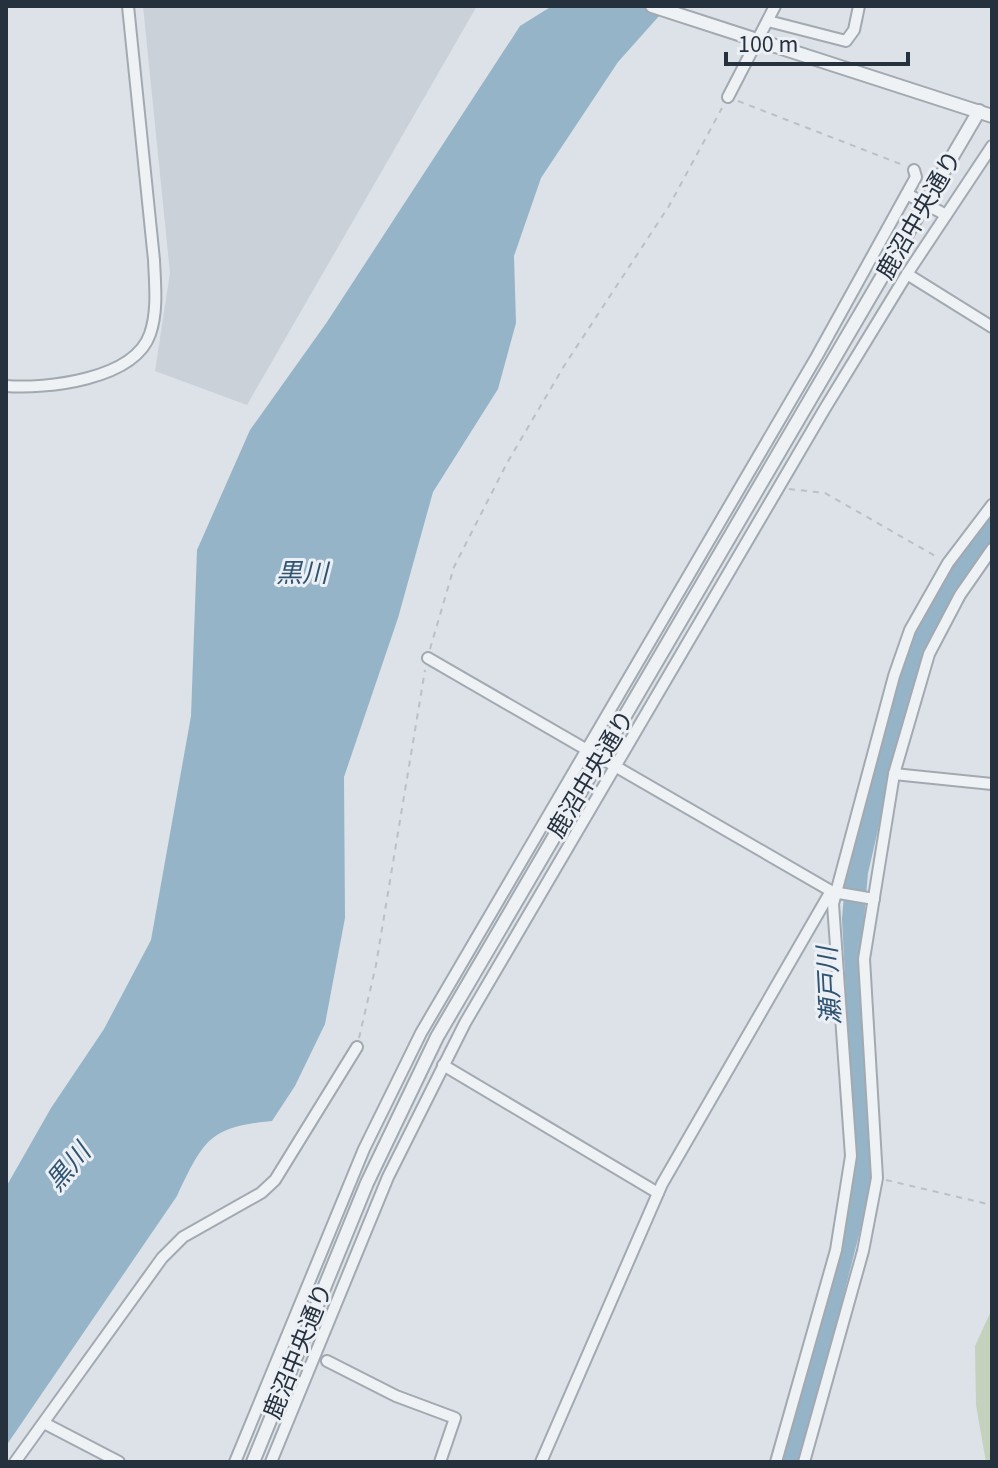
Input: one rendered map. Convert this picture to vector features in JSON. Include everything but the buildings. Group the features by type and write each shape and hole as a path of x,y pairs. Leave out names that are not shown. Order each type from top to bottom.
{"street":[{"path":"6,386 60,387 129,360 149,337 155,298 154,260 128,6"},
{"path":"652,6 986,114"},
{"path":"728,97 754,39 775,6"},
{"path":"768,21 846,41 854,30 859,6"},
{"name":"鹿沼中央通り","path":"253,1462 367,1183 418,1074 926,204 986,114"},
{"path":"271,1462 388,1177 443,1065 847,373 907,274 992,146"},
{"path":"235,1462 394,1086 443,992 817,356 917,175 914,170"},
{"path":"907,194 946,215"},
{"path":"907,274 992,327"},
{"path":"817,356 847,373"},
{"path":"776,1462 836,1250 851,1156 834,892 894,676 910,630 948,563 992,505"},
{"path":"804,1462 863,1251 877,1178 864,959 894,774 929,654 960,595 992,549"},
{"path":"428,658 834,892 874,899"},
{"path":"894,774 992,784"},
{"path":"541,1462 658,1193 834,892"},
{"path":"15,1462 162,1258 183,1237 261,1193 275,1180 357,1047"},
{"path":"443,1065 658,1193"},
{"path":"327,1361 396,1396 455,1418 440,1462"},
{"path":"44,1423 119,1462"}],"path":[{"path":"357,1047 376,965 428,658 454,567 507,463 564,366 669,206 728,97 914,170"},
{"path":"781,485 796,491 825,493 948,563"},
{"path":"877,1178 992,1205"}],"shaded area":[{"path":"143,6 477,6 247,405 155,371 170,273"}],"green space":[{"path":"992,1309 992,1462 986,1462 976,1405 975,1346"}],"water":[{"name":"黒川","path":"552,6 668,6 618,62 541,178 514,256 516,323 498,389 433,492 398,618 344,777 345,918 325,1024 295,1086 272,1121 234,1127 221,1133 202,1149 177,1196 6,1446 6,1187 51,1108 104,1029 151,940 191,716 197,550 250,430 327,322 520,26"}],"waterway":[{"name":"瀬戸川","path":"790,1462 858,1194 864,1131 853,919 857,872 886,746 910,667 966,562 992,527"}]}
